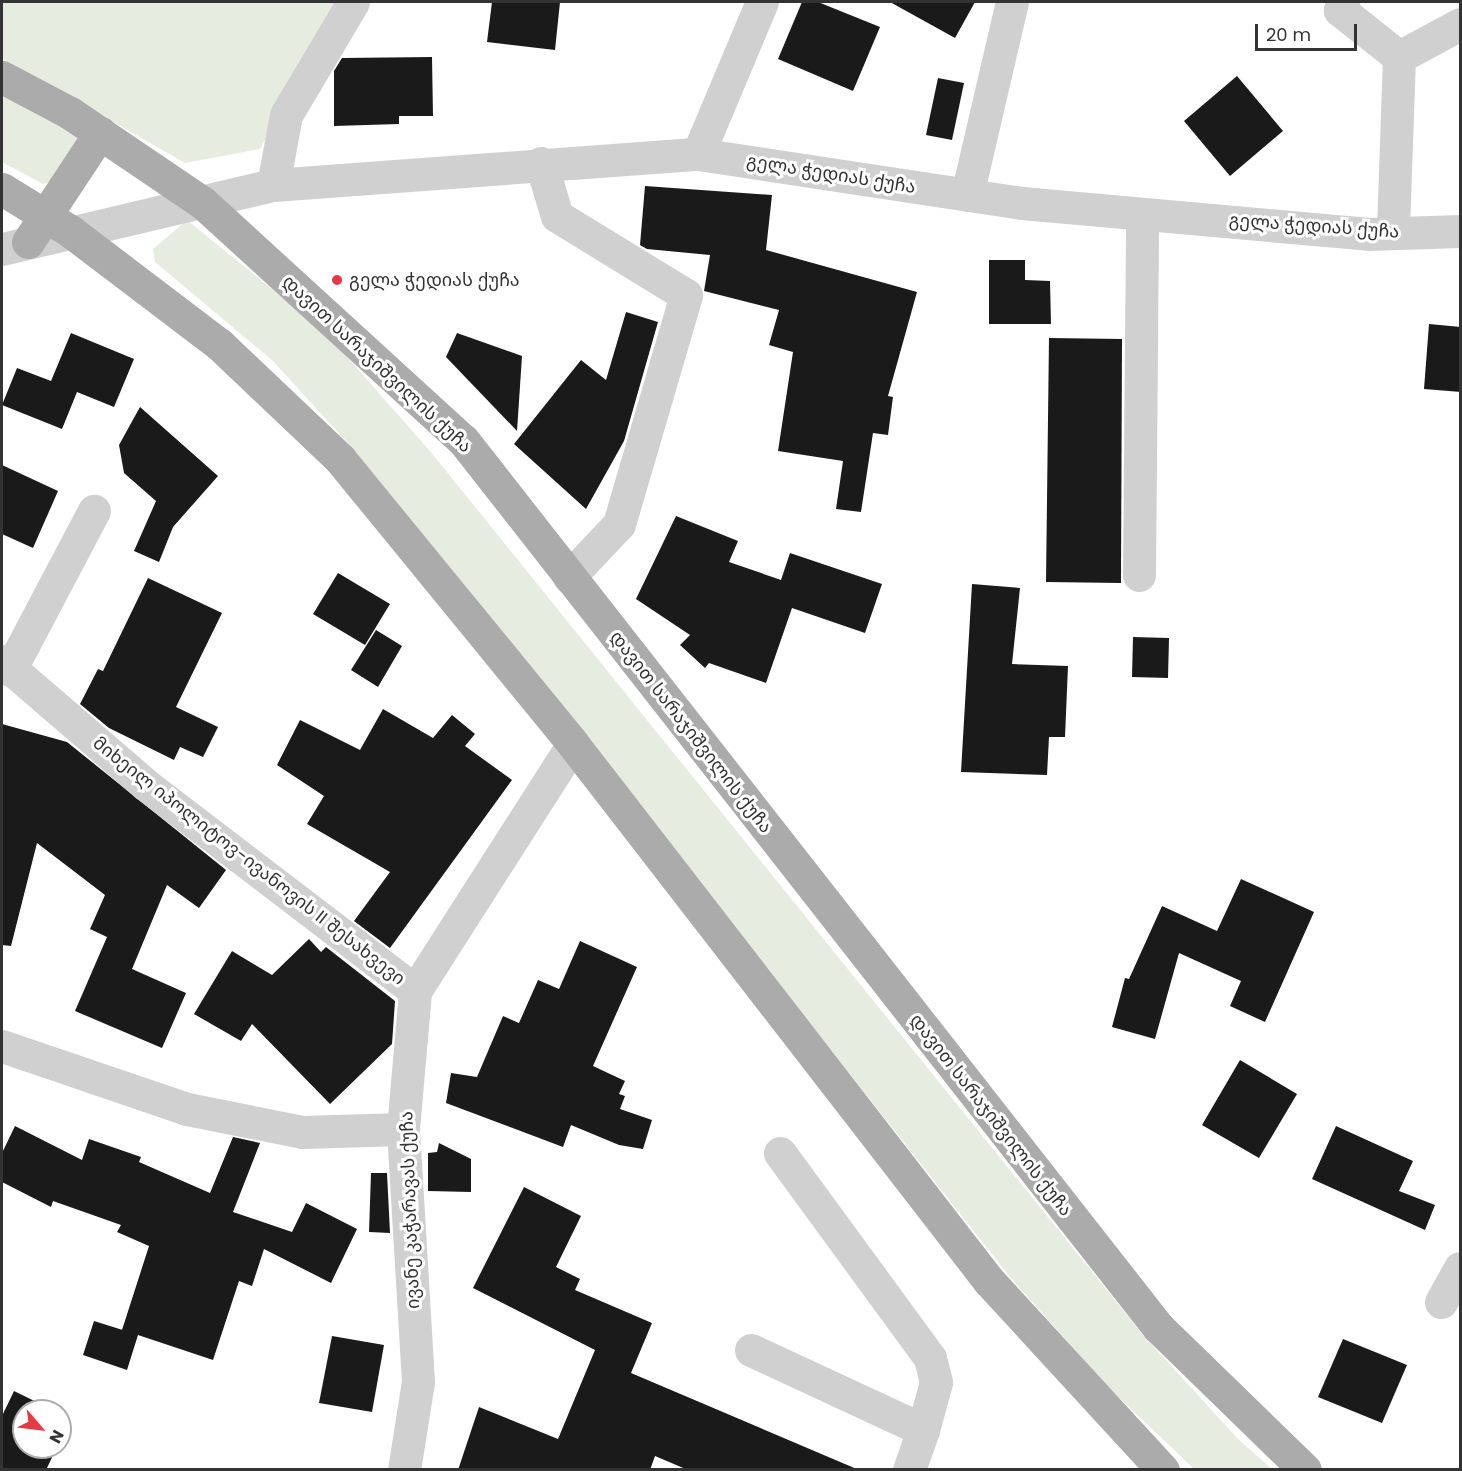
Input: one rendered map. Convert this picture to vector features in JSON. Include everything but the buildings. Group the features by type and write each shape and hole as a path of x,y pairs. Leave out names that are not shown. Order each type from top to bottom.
{"main road":[{"name":"დავით სარაჯიშვილის ქუჩა","path":"2,77 100,133 203,203 463,440 1158,1327 1305,1470"},
{"path":"36,234 100,133"},
{"path":"2,189 36,234 219,344 340,459 573,744 989,1281 1154,1467"}],"street":[{"path":"273,185 286,115 353,2"},
{"path":"698,154 762,2"},
{"path":"967,195 1012,2"},
{"path":"1343,2 1340,10 1399,57"},
{"path":"1399,57 1461,24"},
{"path":"1393,233 1399,57"},
{"name":"გელა ჭედიას ქუჩა","path":"36,234 203,203 273,185 541,163 698,154 967,195 1142,214 1393,233 1461,231"},
{"path":"541,163 557,216 686,295 619,524 569,577"},
{"path":"1139,575 1142,214"},
{"path":"6,665 94,511"},
{"name":"მიხეილ იპოლიტოვ-ივანოვის II შესახვევი","path":"6,665 146,785 415,991"},
{"name":"ივანე კაჭარავას ქუჩა","path":"404,1470 418,1382 403,1129 415,991 573,744"},
{"path":"2,1046 188,1109 302,1132 403,1129"},
{"path":"780,1153 930,1358 936,1382 909,1470"},
{"path":"1442,1302 1461,1268"},
{"path":"751,1350 923,1430"}],"shaded area":[{"path":"2,2 342,2 260,149 185,163 2,58"},
{"path":"2,93 71,131 80,144 56,181 43,184 2,162"},
{"path":"187,220 325,332 430,451 1143,1335 1238,1439 1272,1469 1194,1469 1108,1387 1010,1277 459,578 346,441 273,361 155,262 153,249"}],"place":[{"name":"გელა ჭედიას ქუჩა","path":"337,280"}]}
